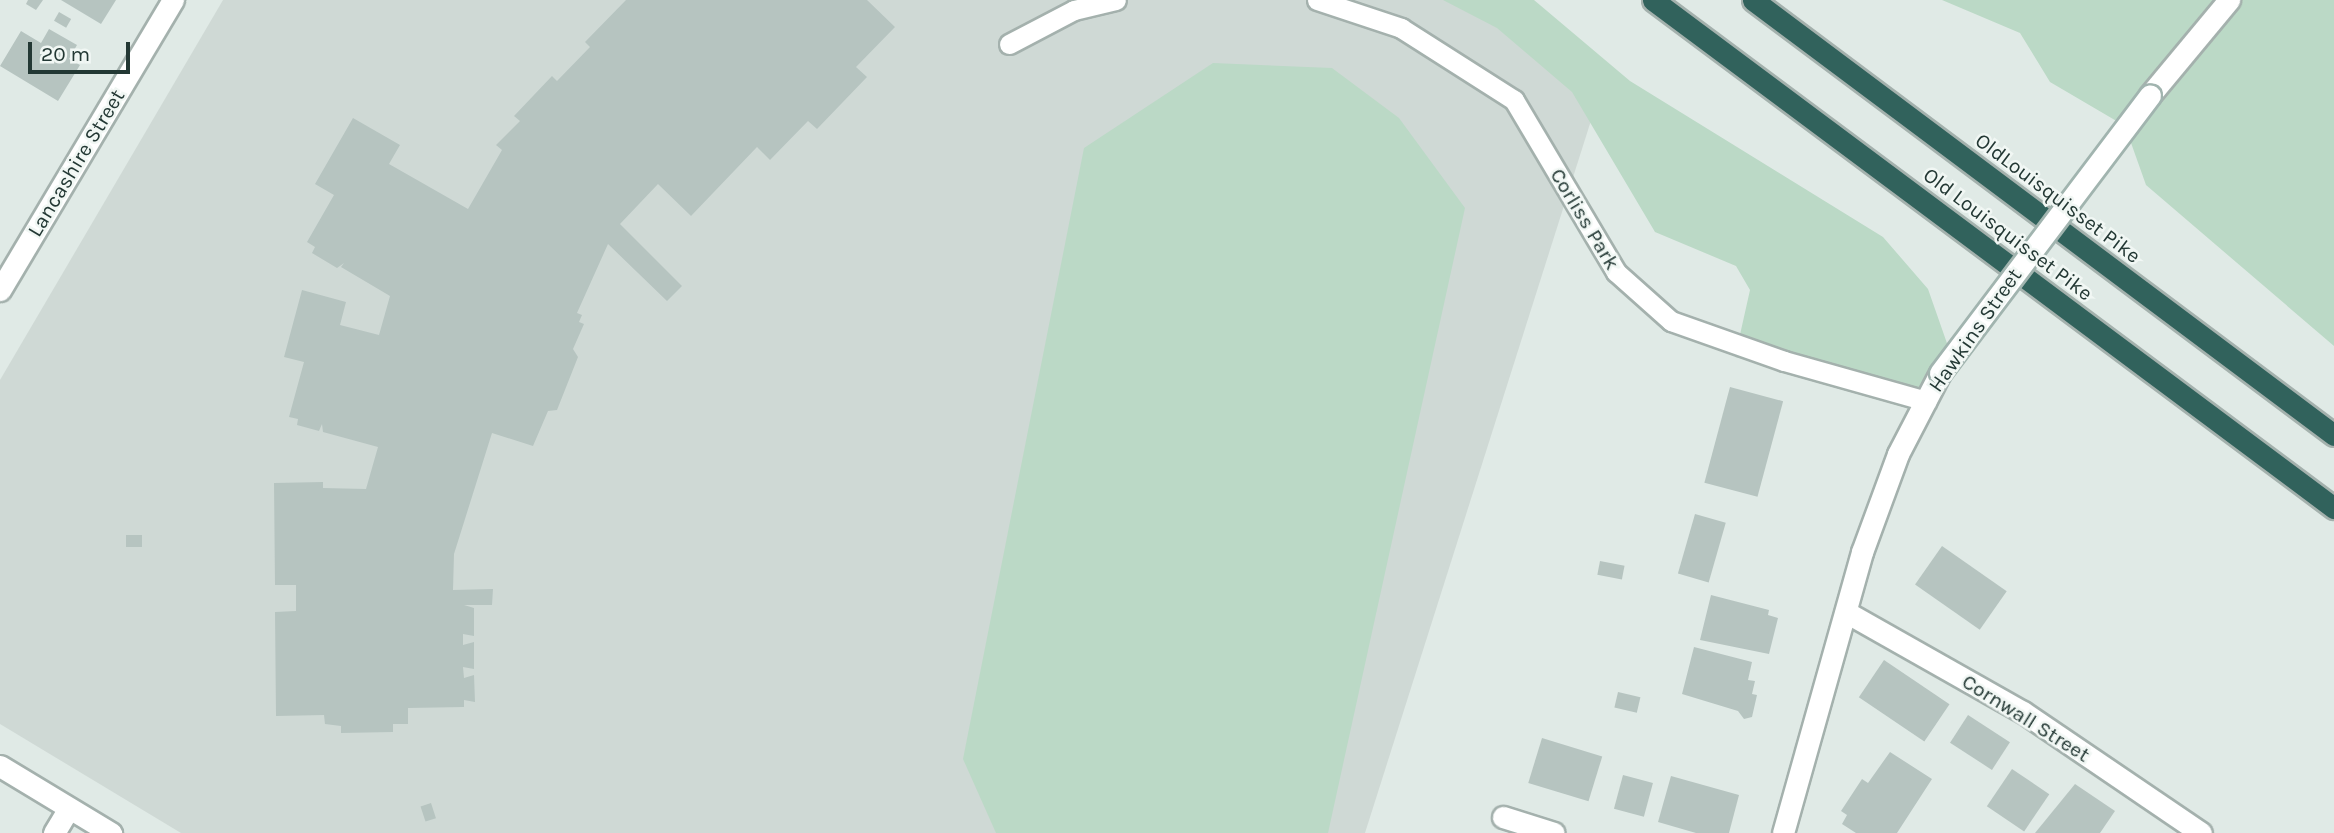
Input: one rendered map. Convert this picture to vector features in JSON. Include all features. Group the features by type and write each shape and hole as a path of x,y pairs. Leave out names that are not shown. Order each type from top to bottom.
{"highway":[{"name":"Old Louisquisset Pike","path":"1653,0 2334,508"},
{"name":"OldLouisquisset Pike","path":"1752,0 2334,435"}],"street":[{"name":"Lancashire Street","path":"0,290 173,0"},
{"name":"Hawkins Street","path":"1783,833 1862,552 1898,454 1940,373 2150,95 2229,0"},
{"name":"Cornwall Street","path":"1846,612 2023,712 2201,833"},
{"path":"0,766 111,833"},
{"path":"54,833 69,808"},
{"path":"1503,817 1554,833"}],"lane":[{"path":"1009,44 1074,10 1116,0"},
{"name":"Corliss Park","path":"1317,0 1401,28 1514,100 1616,272 1671,321 1784,361 1926,401"}],"shaded area":[{"path":"223,0 1513,0 1608,67 1365,833 181,833 0,724 0,380"}],"green space":[{"path":"1443,0 1534,0 1630,81 1883,237 1928,289 1949,349 1918,395 1735,357 1750,290 1736,266 1655,232 1572,92 1497,28"},
{"path":"1942,0 2334,0 2334,346 2146,185 2125,126 2050,82 2020,33"},
{"path":"1213,63 1332,68 1399,118 1465,208 1328,833 996,833 963,759 1084,148"}],"building":[{"path":"28,0 43,0 36,10 26,4"},
{"path":"61,0 116,0 101,24"},
{"path":"626,0 867,0 895,27 856,67 867,77 817,129 808,121 770,160 757,147 691,216 658,184 620,224 682,286 667,301 608,244 577,313 582,315 579,322 584,324 573,349 578,357 557,410 548,411 533,446 492,433 454,554 453,590 493,589 492,605 464,605 474,608 474,636 463,634 463,645 474,642 474,669 463,667 464,678 474,675 475,702 464,700 464,707 408,708 408,724 393,724 393,732 341,733 341,726 325,724 324,715 276,716 275,612 296,611 296,585 275,585 274,483 323,482 323,488 366,489 378,447 323,432 322,424 319,431 297,425 298,419 289,417 304,362 284,357 302,290 346,302 340,325 379,335 390,296 341,267 344,263 337,268 312,253 315,247 307,242 334,195 315,184 353,118 400,145 389,164 468,209 502,150 496,145 520,121 514,116 552,76 557,81 590,47 585,42"},
{"path":"59,12 71,19 66,28 54,21"},
{"path":"49,29 77,45 69,59 80,65 58,101 0,66 21,31 41,43"},
{"path":"1730,387 1783,401 1758,497 1704,483"},
{"path":"1695,514 1726,523 1709,582 1678,574"},
{"path":"126,535 142,535 142,547 126,547"},
{"path":"1942,546 2007,591 1980,630 1915,585"},
{"path":"1600,561 1625,566 1622,580 1597,575"},
{"path":"1711,595 1769,610 1768,615 1778,618 1769,654 1700,640"},
{"path":"1694,647 1752,662 1748,680 1755,681 1752,694 1757,695 1752,717 1744,719 1738,711 1682,694"},
{"path":"1884,660 1949,704 1924,741 1859,697"},
{"path":"1618,692 1640,697 1637,713 1614,708"},
{"path":"1968,715 2010,742 1992,770 1950,743"},
{"path":"1542,738 1602,756 1589,801 1528,783"},
{"path":"1890,752 1932,779 1897,833 1856,833 1842,824 1847,815 1841,811 1862,779 1868,783"},
{"path":"2012,769 2049,794 2024,831 1987,806"},
{"path":"1623,775 1653,783 1644,817 1614,809"},
{"path":"1671,776 1739,795 1729,833 1696,833 1658,822"},
{"path":"2075,784 2115,811 2100,833 2035,833"},
{"path":"431,803 436,818 425,822 421,806"}]}
